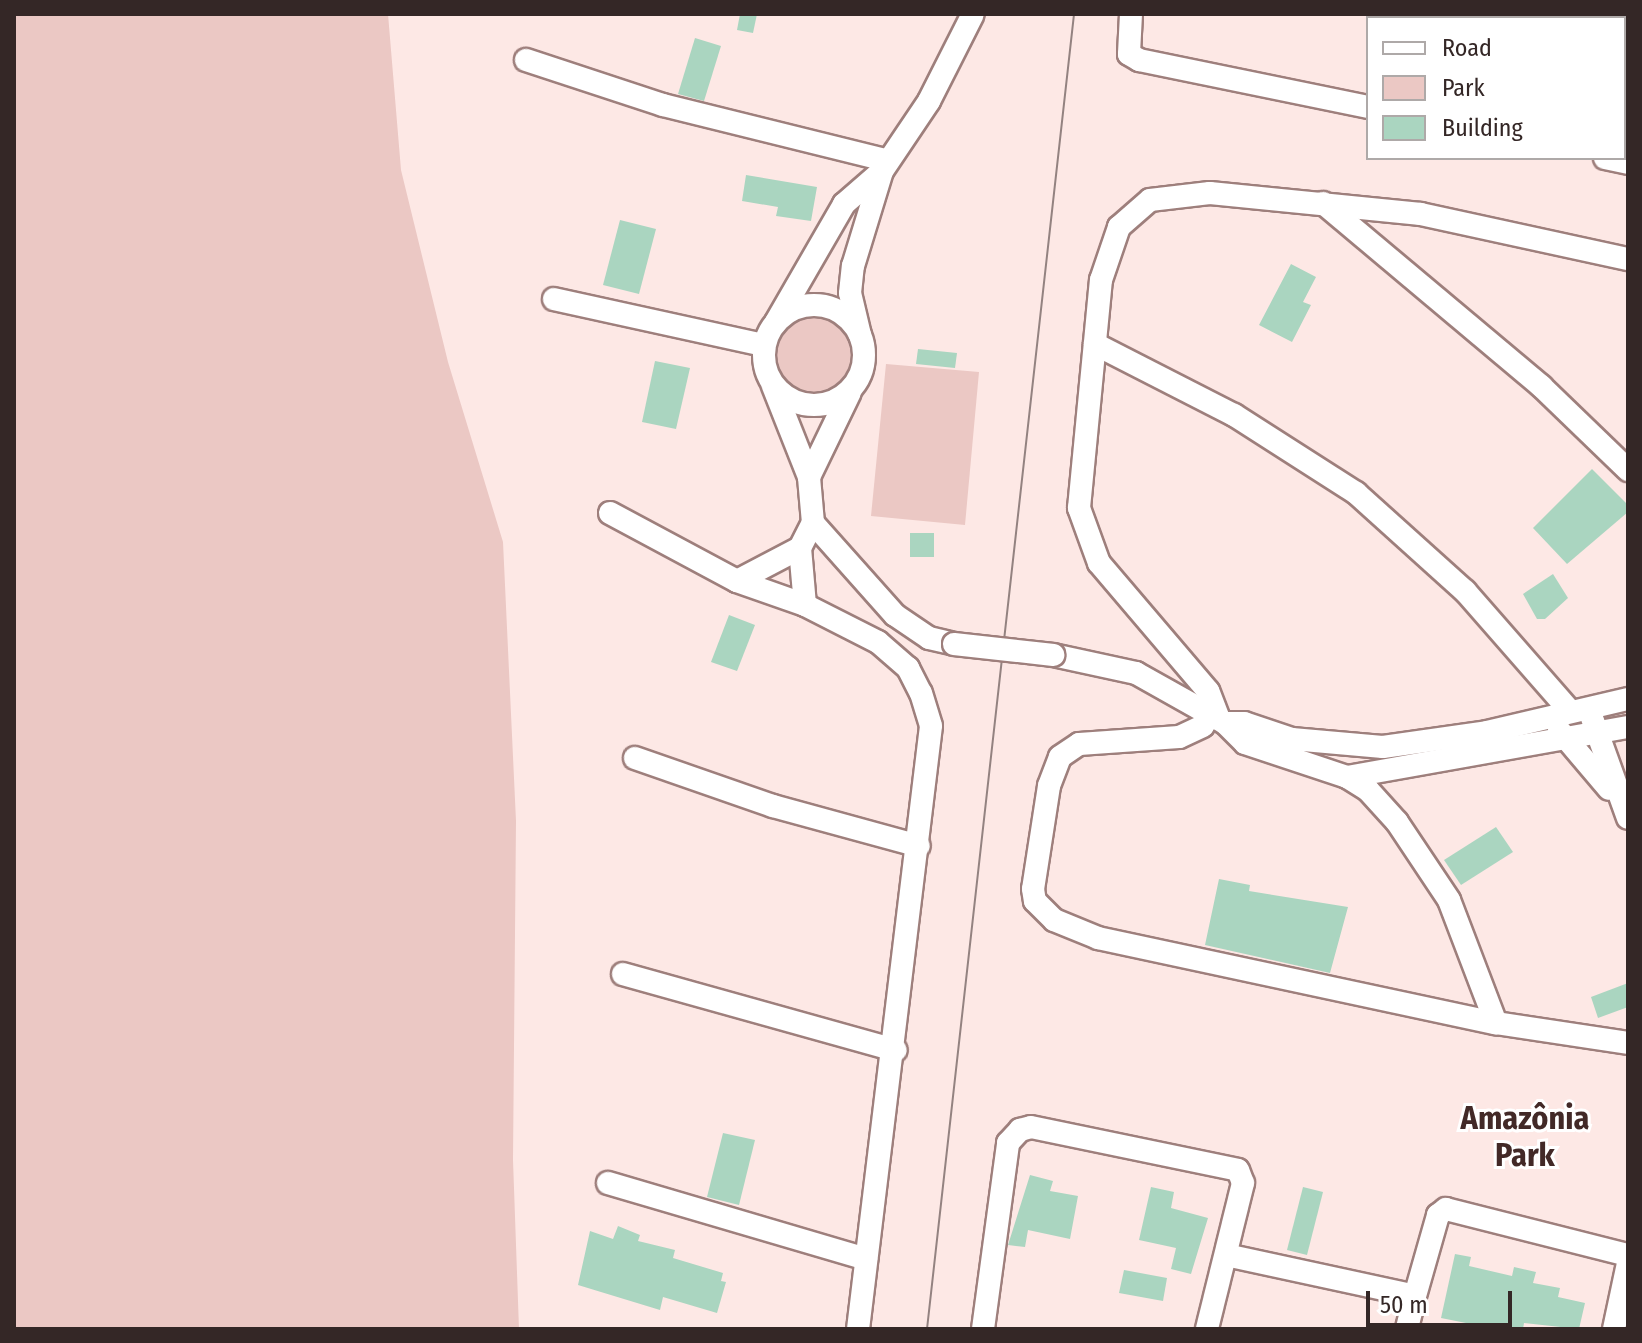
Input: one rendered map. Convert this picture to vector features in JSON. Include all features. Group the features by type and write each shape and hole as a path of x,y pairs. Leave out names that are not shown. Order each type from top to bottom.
{"street":[{"path":"805,605 800,548 813,523 809,477 771,382 764,345 844,204 884,165 929,101 973,14"},
{"path":"1131,14 1129,54 1139,60 1366,107"},
{"path":"526,60 663,105 884,165"},
{"path":"809,477 855,384 863,360 850,293 853,266 884,165"},
{"path":"1496,1023 1449,900 1382,802 1347,777 1260,750 1234,736 1218,718 1208,691 1099,563 1083,526 1079,490 1095,344 1110,250 1119,227 1150,200 1210,193 1322,202 1502,228 1628,259"},
{"path":"1322,202 1541,386 1628,470"},
{"path":"554,299 764,345"},
{"path":"776,322 805,306 821,306 837,311 860,335"},
{"path":"1095,344 1234,415 1356,493 1465,591 1571,711 1593,720 1623,809"},
{"path":"771,382 789,398 812,406 836,400 855,384"},
{"path":"610,513 737,581 805,605 878,642 908,668 921,693 931,726 896,1050 858,1329"},
{"path":"813,523 878,600 911,628 954,644 1053,655 1136,673 1218,718 1292,739 1383,747 1433,742 1628,699"},
{"path":"737,581 800,548"},
{"path":"1571,711 1558,726 1623,809"},
{"path":"1218,718 1179,737 1079,744 1060,757 1049,786 1033,889 1043,911 1068,928 1098,938 1496,1023 1628,1043"},
{"path":"1347,777 1628,727"},
{"path":"635,758 773,806 919,846"},
{"path":"623,974 896,1050"},
{"path":"983,1329 1008,1143 1020,1130 1041,1128 1238,1170 1243,1183 1207,1329"},
{"path":"608,1183 866,1259"},
{"path":"1407,1329 1438,1215 1446,1209 1628,1255"},
{"path":"1226,1255 1415,1296"},
{"path":"1614,1329 1628,1263"}],"green space":[{"path":"14,14 388,14 401,170 448,362 503,542 516,821 513,1160 519,1329 14,1329"},
{"path":"814,314 830,317 843,326 852,339 855,355 852,371 843,384 830,393 814,396 798,393 785,384 776,371 773,355 776,339 785,326 798,317"},
{"path":"886,364 979,372 965,525 871,516"}],"building":[{"path":"740,14 757,14 753,33 737,30"},
{"path":"695,38 721,46 704,101 678,94"},
{"path":"746,175 817,187 811,221 776,216 778,207 742,201"},
{"path":"620,220 656,229 639,294 603,285"},
{"path":"1291,264 1316,277 1303,302 1311,305 1292,342 1259,325"},
{"path":"918,349 957,353 955,368 916,364"},
{"path":"655,361 690,368 676,429 642,422"},
{"path":"1592,469 1628,505 1628,512 1567,564 1533,528"},
{"path":"910,533 934,533 934,557 910,557"},
{"path":"1553,574 1568,598 1545,619 1537,619 1523,594"},
{"path":"729,615 755,625 737,671 711,662"},
{"path":"1496,827 1513,852 1461,885 1444,860"},
{"path":"1219,879 1250,885 1249,891 1348,907 1330,973 1205,945"},
{"path":"1628,983 1628,1007 1598,1018 1591,997"},
{"path":"723,1133 755,1140 739,1205 707,1197"},
{"path":"1030,1175 1053,1181 1050,1191 1078,1196 1070,1239 1028,1230 1025,1247 1008,1245"},
{"path":"1151,1187 1174,1192 1171,1208 1208,1218 1191,1274 1171,1269 1176,1248 1139,1240"},
{"path":"1303,1187 1323,1192 1307,1255 1287,1250"},
{"path":"618,1226 640,1235 638,1241 675,1250 673,1258 723,1273 721,1281 726,1282 717,1313 663,1297 660,1310 578,1285 590,1231 613,1239"},
{"path":"1455,1254 1471,1257 1469,1266 1512,1276 1514,1267 1536,1272 1533,1283 1560,1288 1558,1297 1585,1303 1579,1329 1524,1323 1523,1329 1496,1329 1441,1318"},
{"path":"1124,1270 1167,1278 1163,1301 1119,1293"}],"tram line":[{"path":"927,1329 1074,14"}],"district":[{"name":"Amazônia Park","path":"1525,1138"}]}
